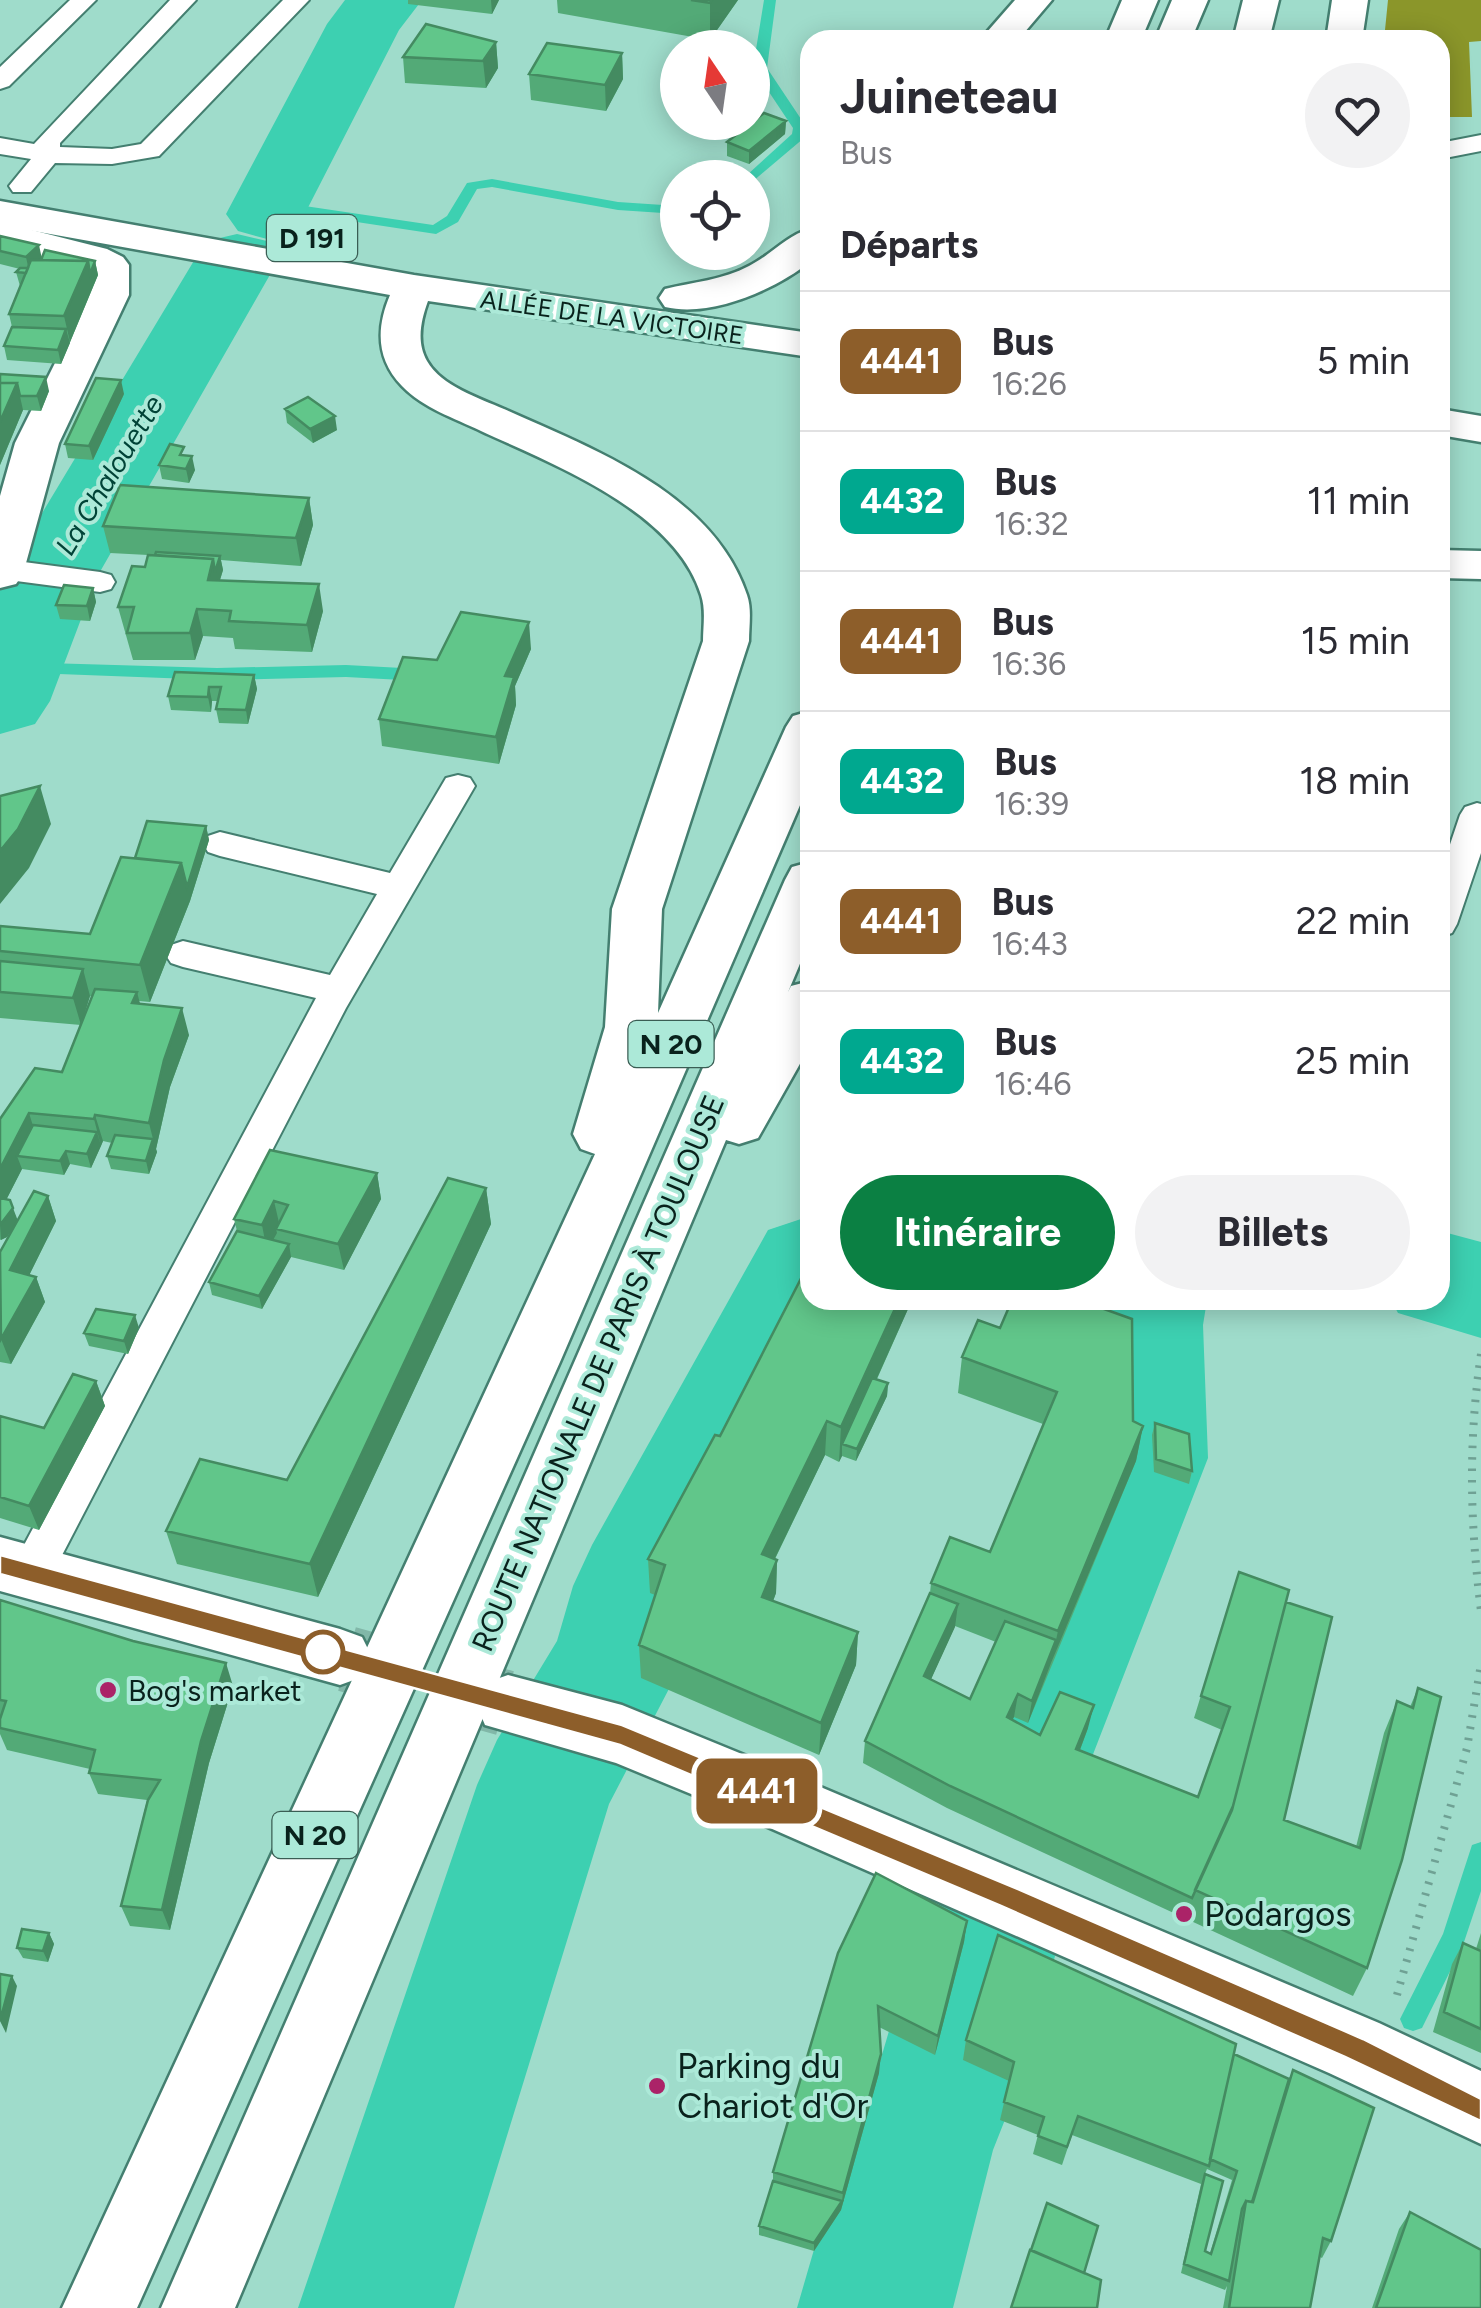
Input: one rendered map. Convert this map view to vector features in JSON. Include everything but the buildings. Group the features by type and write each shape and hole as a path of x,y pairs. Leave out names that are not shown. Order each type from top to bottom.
{"main road":[{"path":"1007,30 1034,0"},
{"path":"1126,30 1140,0"},
{"path":"1177,30 1190,0"},
{"path":"1253,30 1261,0"},
{"path":"1346,30 1350,0"},
{"name":"ALLÉE DE LA VICTOIRE","path":"7,194 414,288 800,344"},
{"name":"ALLÉE DE LA VICTOIRE","path":"7,194 800,314"},
{"path":"0,234 93,257 109,265 110,274 109,296 37,443 1,572"},
{"path":"679,298 748,286 782,267 800,250"},
{"name":"ALLÉE DE LA VICTOIRE","path":"414,288 447,276 566,294 626,289"},
{"path":"414,288 405,305 400,339 408,365 420,380 466,408 613,477 682,530 708,560 726,599 726,641 637,910 632,1028 531,1362"},
{"path":"1450,424 1481,429"},
{"path":"1450,564 1481,565"},
{"name":"ROUTE NATIONALE DE PARIS À TOULOUSE","path":"99,2308 531,1362 800,750"},
{"name":"ROUTE NATIONALE DE PARIS À TOULOUSE","path":"198,2308 800,903"},
{"path":"596,1377 800,1018"},
{"path":"15,1569 340,1657"},
{"path":"523,1708 622,1735 991,1890 1376,2058 1481,2108"}],"lane":[{"path":"0,80 84,0"},
{"path":"48,155 47,142 184,0"},
{"path":"0,146 48,155 127,156 150,150 297,0"},
{"path":"1450,149 1481,142"},
{"path":"7,194 48,155"},
{"path":"1,572 100,582"},
{"path":"15,1569 338,990 458,786"},
{"path":"1450,895 1478,815 1481,816"},
{"path":"220,844 399,887"},
{"path":"183,954 338,990"}],"path":[{"path":"1481,1354 1471,1412 1469,1519 1481,1611"},
{"path":"1376,2058 1417,1931 1468,1748 1481,1664"}],"green space":[{"path":"1388,0 1481,0 1481,41 1469,42 1472,117 1450,117 1450,30 1385,30"}],"waterway":[{"name":"La Chalouette","path":"267,214 365,24 385,0"},
{"path":"770,0 760,68 800,128 799,135 770,162"},
{"path":"271,205 436,230 453,219 472,186 492,183 618,206 660,209"},
{"name":"La Chalouette","path":"0,701 50,577 237,259"},
{"path":"12,668 421,675"},
{"path":"1450,1282 1481,1290"},
{"path":"376,2308 546,1785 618,1660 638,1586 800,1283"},
{"path":"1030,1749 1145,1458 1145,1310"},
{"path":"1413,2019 1454,1937 1481,1853"},
{"path":"875,2308 918,2150 951,2069 983,1956"}],"tunnel":[{"path":"347,1659 505,1703"}],"bus line":[{"name":"4441","path":"0,1564 622,1735 1009,1898 1354,2048 1481,2108"}],"place":[{"name":"Bog's market","path":"108,1690"},
{"name":"Podargos","path":"1184,1914"},
{"name":"Parking du Chariot d'Or","path":"657,2086"}]}
